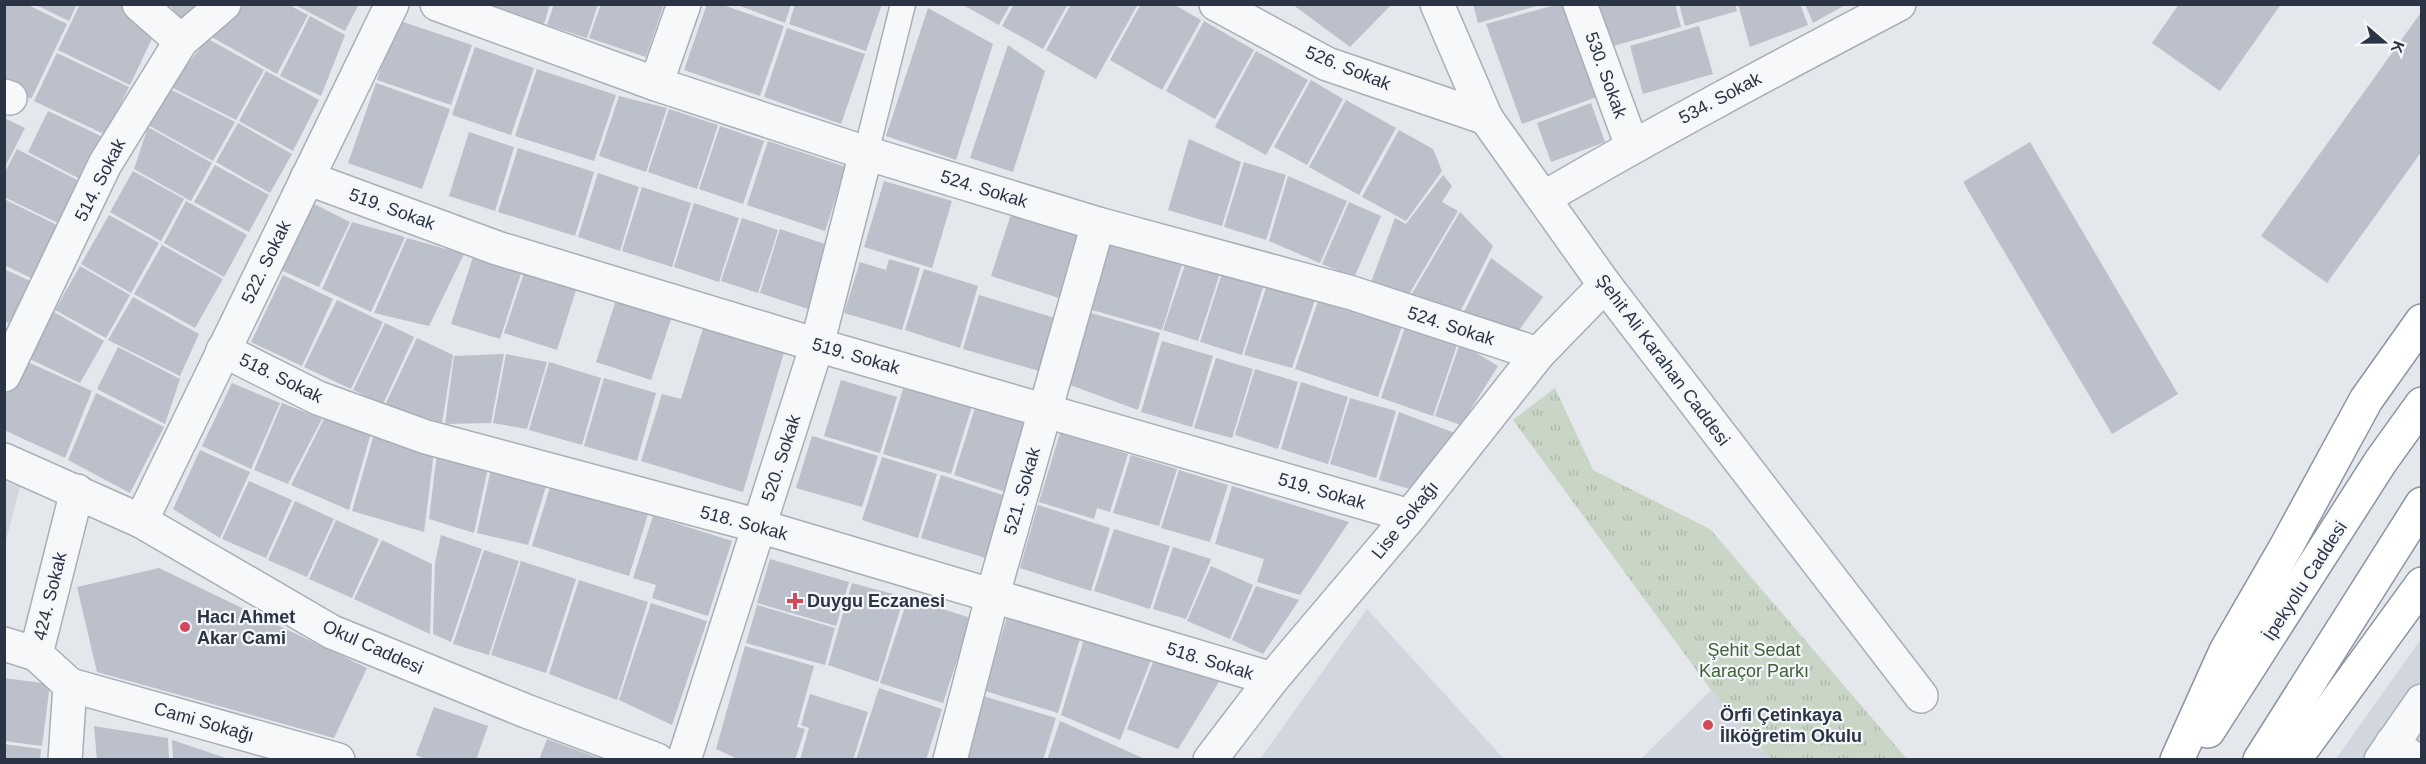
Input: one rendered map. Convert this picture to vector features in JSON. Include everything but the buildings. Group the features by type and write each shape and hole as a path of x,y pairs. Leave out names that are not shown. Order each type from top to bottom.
{"highway":[{"path":"2177,759 2226,651 2366,400 2421,321"},
{"name":"İpekyolu Caddesi","path":"2190,759 2381,461 2421,404"},
{"path":"2260,759 2421,504"},
{"path":"2294,759 2421,584"}],"street":[{"path":"139,4 180,41"},
{"name":"514. Sokak","path":"4,375 105,164 180,41 224,4"},
{"name":"522. Sokak","path":"141,521 392,4"},
{"name":"524. Sokak","path":"437,4 656,84 866,153 1098,224 1352,293 1538,354"},
{"path":"656,84 684,4"},
{"name":"526. Sokak","path":"1216,4 1328,64 1486,118"},
{"name":"Şehit Ali Karahan Caddesi","path":"1437,4 1486,118 1605,285 1921,696"},
{"name":"530. Sokak","path":"1580,4 1632,146"},
{"name":"534. Sokak","path":"1544,198 1632,146 1899,4"},
{"name":"520. Sokak","path":"684,759 817,345 866,153"},
{"name":"519. Sokak","path":"307,178 497,248 817,345 1410,516"},
{"name":"521. Sokak","path":"950,759 993,594 1098,224"},
{"name":"Lise Sokağı","path":"1210,759 1272,679 1410,516 1538,354 1605,285"},
{"name":"518. Sokak","path":"223,350 318,398 426,437 759,526 1272,679"},
{"name":"Okul Caddesi","path":"4,460 141,521 332,632 526,711 657,759"},
{"name":"424. Sokak","path":"70,685 36,654 76,491"},
{"path":"4,644 36,654"},
{"path":"64,759 70,685"},
{"name":"Cami Sokağı","path":"70,685 338,759"},
{"path":"2396,754 2421,701"}],"lane":[{"path":"866,153 903,4"}],"shaded area":[{"path":"4,482 20,487 5,544"},
{"path":"1367,609 1504,759 1260,759"},
{"path":"2421,639 2421,759 2336,759"},
{"name":"Örfi Çetinkaya İlköğretim Okulu","path":"1711,690 1771,759 1640,760"}],"green space":[{"name":"Şehit Sedat Karaçor Parkı","path":"1555,388 1593,470 1710,529 1907,759 1771,759 1711,690 1513,420"}],"place":[{"name":"Duygu Eczanesi","path":"795,601"},
{"name":"Hacı Ahmet Akar Cami","path":"185,627"},
{"name":"Örfi Çetinkaya İlköğretim Okulu","path":"1708,725"}]}
